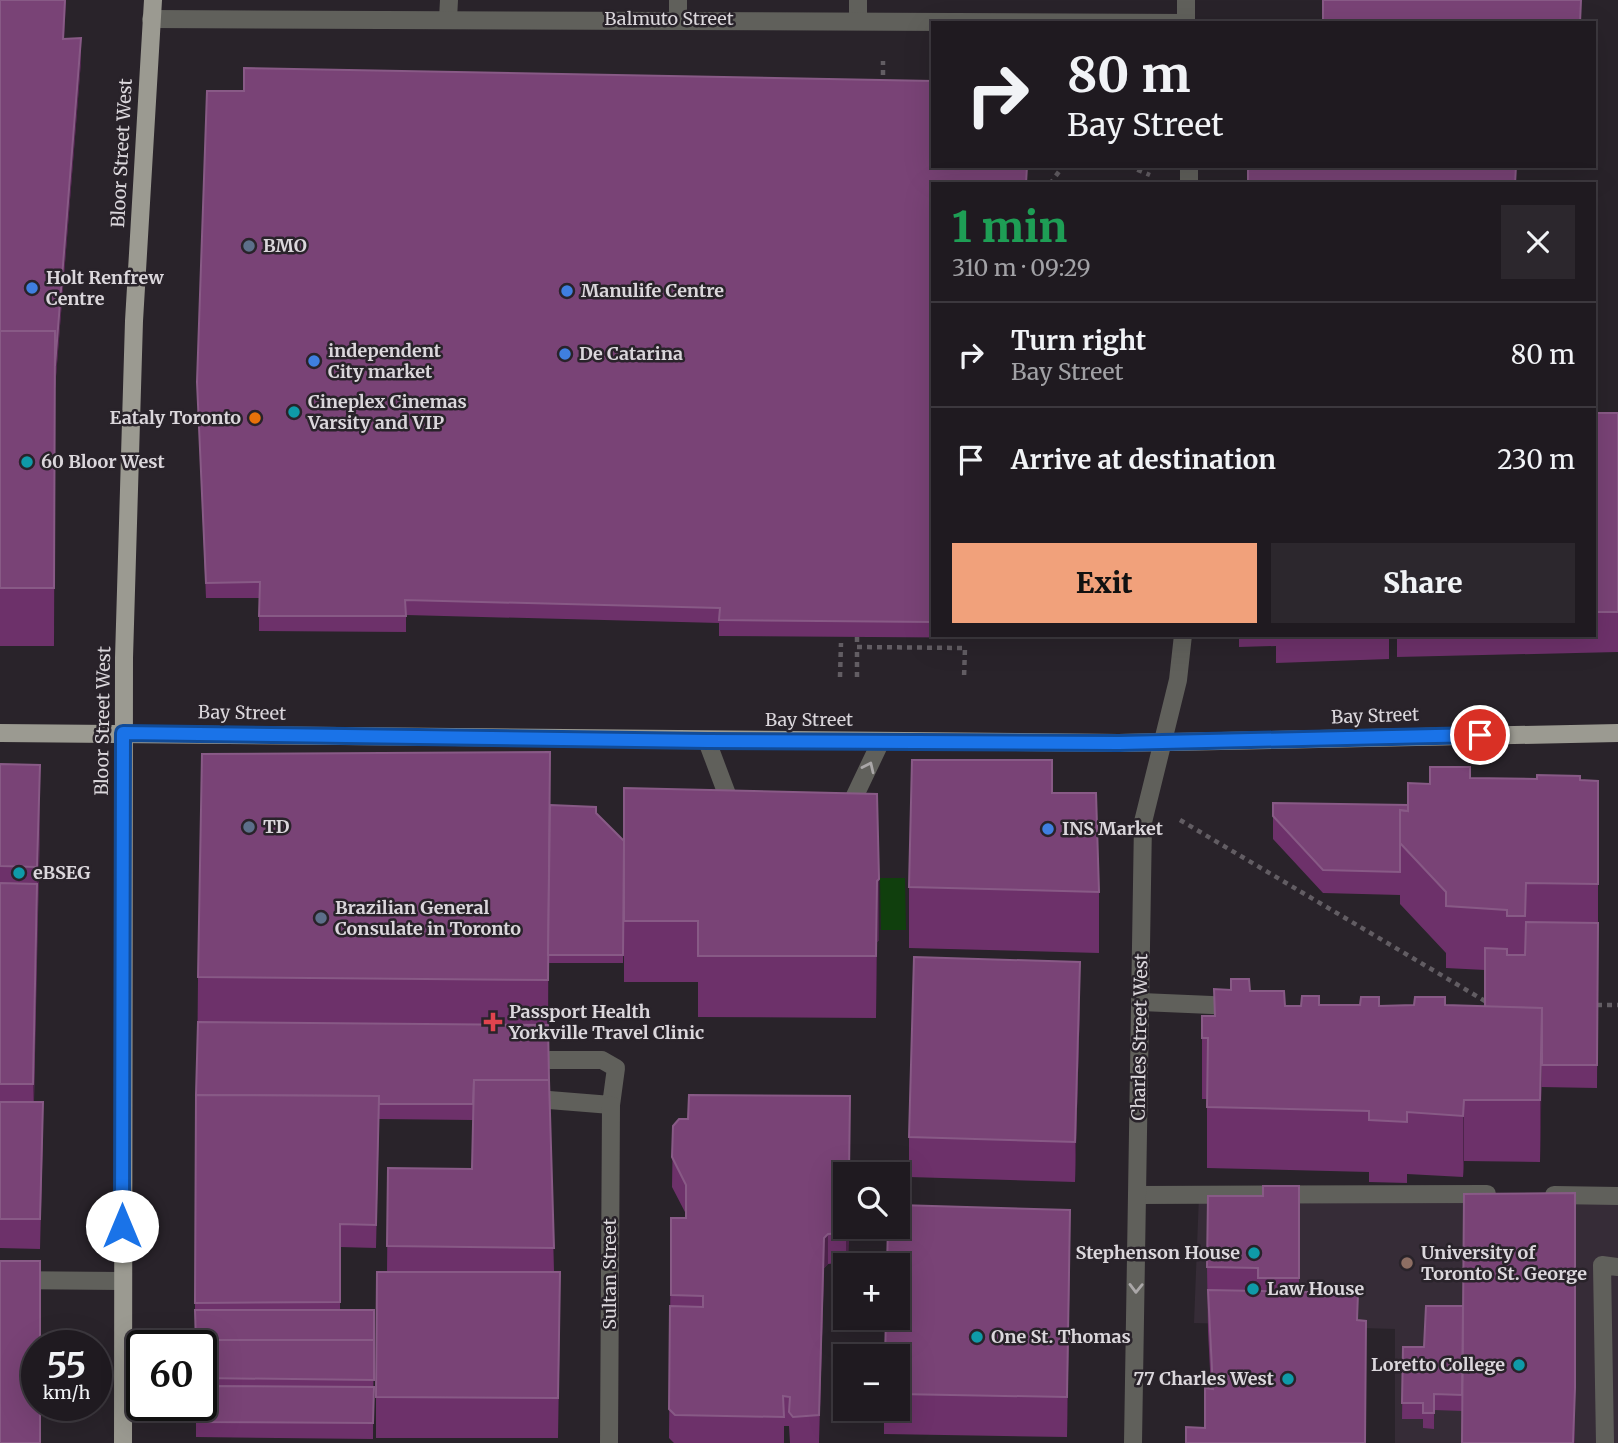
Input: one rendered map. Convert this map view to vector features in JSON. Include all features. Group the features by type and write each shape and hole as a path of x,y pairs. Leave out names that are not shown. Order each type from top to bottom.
{"main road":[{"name":"Bloor Street West","path":"122,1443 123,733 134,321 153,0"},
{"name":"Bay Street","path":"0,733 1161,743 1618,733"}],"street":[{"path":"448,19 449,0"},
{"path":"678,0 678,19"},
{"path":"858,0 858,20"},
{"path":"1186,0 1186,21"},
{"name":"Balmuto Street","path":"152,19 967,21"},
{"name":"Charles Street West","path":"1133,1443 1143,822 1178,680 1183,637"},
{"path":"707,741 731,805 749,816"},
{"path":"830,816 850,806 881,741"},
{"path":"1141,1002 1248,1007"},
{"name":"Sultan Street","path":"550,1060 602,1060 616,1068 611,1105 609,1443"},
{"path":"549,1100 611,1105"},
{"path":"1137,1195 1511,1194"},
{"path":"1538,1195 1618,1196"},
{"path":"1605,1443 1602,1265 1618,1267"},
{"path":"0,1280 122,1280"}],"path":[{"path":"883,61 883,94"},
{"path":"1133,168 1150,175"},
{"path":"857,637 857,677"},
{"path":"840,677 841,643"},
{"path":"857,647 960,646 965,648 964,678"},
{"path":"1180,820 1485,1000"},
{"path":"1598,1005 1618,1005"}],"shaded area":[{"name":"University of Toronto St. George","path":"1199,1195 1618,1202 1618,1443 1395,1443 1395,1329 1194,1323"}],"green space":[{"path":"880,878 905,878 906,930 881,930"}],"building":[{"name":"Holt Renfrew Centre","path":"0,0 65,0 63,39 81,38 55,366 55,331 0,331"},
{"path":"1323,0 1581,0 1580,21 1323,21"},
{"name":"Manulife Centre","path":"244,68 931,81 931,168 1027,168 1026,182 931,182 931,622 719,620 720,608 405,600 406,616 259,616 260,582 206,583 197,382 207,91 244,91"},
{"path":"1248,168 1516,168 1515,182 1248,182"},
{"name":"60 Bloor West","path":"0,331 55,331 54,588 0,588"},
{"path":"1596,413 1618,413 1618,612 1596,612"},
{"path":"550,752 548,980 198,977 202,754"},
{"path":"912,760 1052,760 1052,793 1096,793 1099,892 909,887"},
{"path":"0,764 40,765 37,867 0,866"},
{"path":"1430,767 1470,767 1470,778 1537,779 1537,775 1580,776 1580,780 1598,781 1598,884 1526,883 1525,916 1507,916 1507,910 1446,906 1446,892 1400,843 1400,810 1408,811 1408,783 1430,784"},
{"path":"624,788 877,794 879,879 876,956 698,956 698,921 624,921"},
{"path":"1273,803 1408,805 1408,811 1400,810 1400,872 1323,870 1273,816"},
{"path":"550,805 596,807 596,813 624,841 623,955 548,955"},
{"path":"0,883 37,884 33,1084 0,1084"},
{"path":"1526,922 1598,923 1597,1065 1542,1065 1542,1008 1485,1007 1485,948 1507,949 1507,955 1525,955"},
{"path":"914,957 1080,962 1075,1142 909,1137"},
{"path":"1231,979 1249,979 1250,991 1284,991 1285,1006 1301,1006 1302,996 1319,996 1319,1005 1360,1005 1361,997 1379,997 1379,1006 1414,1005 1415,997 1445,997 1445,1005 1542,1008 1540,1100 1464,1100 1463,1116 1407,1112 1407,1122 1369,1120 1369,1111 1207,1107 1208,1038 1202,1038 1202,1016 1215,1016 1214,989 1231,990"},
{"path":"198,1022 548,1025 549,1080 474,1080 473,1104 379,1104 379,1096 196,1095"},
{"path":"474,1080 549,1080 554,1248 387,1246 388,1168 472,1169"},
{"path":"196,1095 379,1096 376,1225 340,1224 340,1302 195,1303"},
{"path":"689,1095 850,1096 849,1162 833,1162 833,1234 824,1238 819,1415 793,1417 789,1412 790,1397 783,1396 784,1417 675,1415 669,1409 670,1306 703,1307 703,1296 671,1295 671,1218 686,1218 686,1185 672,1157 673,1126 679,1119 688,1119"},
{"path":"0,1102 43,1102 40,1219 0,1219"},
{"path":"1263,1186 1299,1186 1299,1278 1258,1278 1258,1268 1207,1267 1208,1196 1263,1196"},
{"name":"Loretto College","path":"1575,1193 1573,1443 1462,1443 1464,1194"},
{"name":"One St. Thomas","path":"910,1205 1070,1210 1067,1397 910,1394 910,1344 885,1344 886,1330 910,1330 910,1253 887,1253 888,1239 910,1239"},
{"path":"0,1261 40,1261 40,1330 21,1330 21,1421 40,1421 40,1443 0,1443"},
{"path":"377,1272 560,1272 558,1398 376,1397"},
{"name":"77 Charles West","path":"1208,1290 1358,1293 1357,1320 1366,1321 1365,1443 1186,1443 1186,1427 1205,1428 1205,1388 1213,1389"},
{"path":"1426,1306 1463,1306 1462,1395 1434,1394 1434,1413 1423,1413 1423,1403 1402,1403 1403,1347 1424,1347"},
{"path":"195,1310 374,1310 374,1340 217,1340 217,1330 196,1330"},
{"path":"217,1340 374,1340 374,1380 217,1378"},
{"path":"217,1386 374,1387 373,1423 196,1422 217,1421"}],"place":[{"name":"BMO","path":"249,246"},
{"name":"Holt Renfrew Centre","path":"32,288"},
{"name":"Manulife Centre","path":"567,291"},
{"name":"De Catarina","path":"565,354"},
{"name":"independent City market","path":"314,361"},
{"name":"Cineplex Cinemas Varsity and VIP","path":"294,412"},
{"name":"Eataly Toronto","path":"255,418"},
{"name":"60 Bloor West","path":"27,462"},
{"name":"TD","path":"249,827"},
{"name":"INS Market","path":"1048,829"},
{"name":"eBSEG","path":"19,873"},
{"name":"Brazilian General Consulate in Toronto","path":"321,918"},
{"name":"Passport Health Yorkville Travel Clinic","path":"493,1022"},
{"name":"Stephenson House","path":"1254,1253"},
{"name":"University of Toronto St. George","path":"1407,1263"},
{"name":"Law House","path":"1253,1289"},
{"name":"One St. Thomas","path":"977,1337"},
{"name":"Loretto College","path":"1519,1365"},
{"name":"77 Charles West","path":"1288,1379"}],"route":[{"path":"122,1226 123,733 575,740 1119,743 1480,735"}]}
